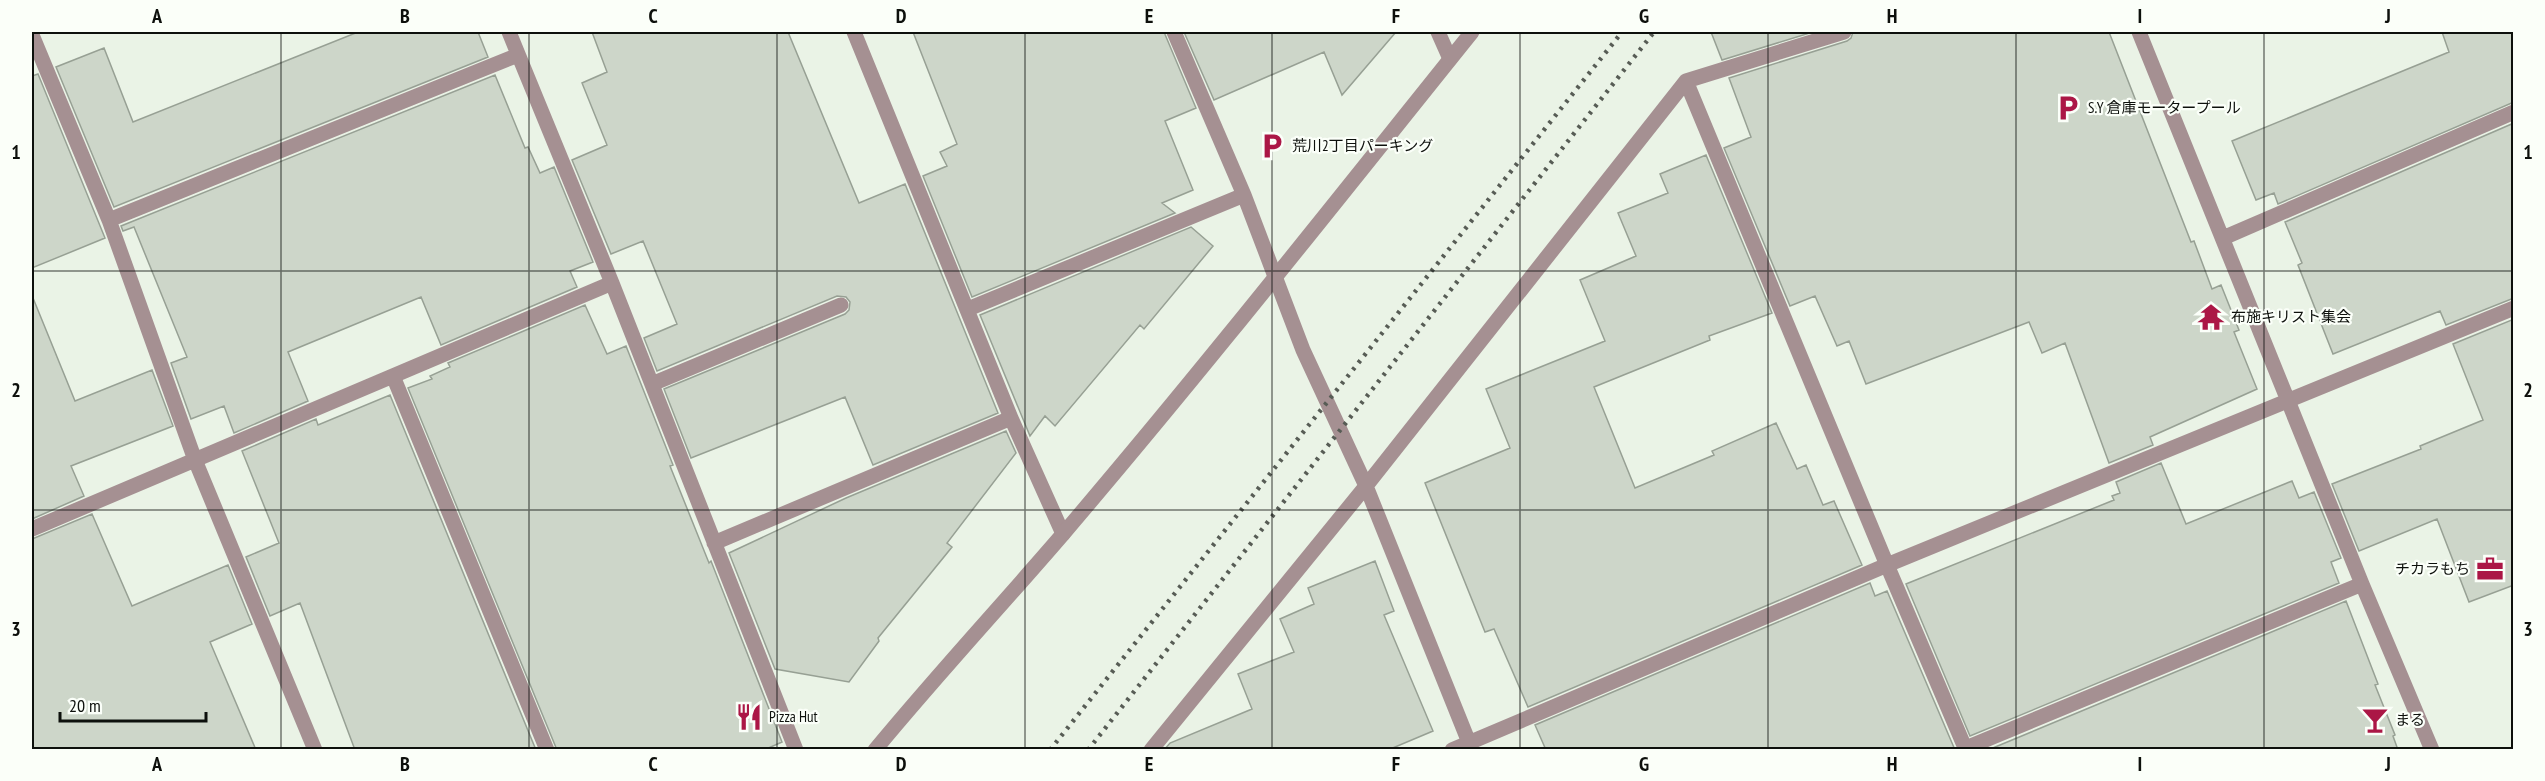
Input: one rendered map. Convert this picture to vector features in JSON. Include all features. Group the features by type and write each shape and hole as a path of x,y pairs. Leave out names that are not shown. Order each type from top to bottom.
{"street":[{"path":"36,32 32,34 109,220 195,460 315,750"},
{"path":"509,32 612,283 796,750"},
{"path":"854,32 1011,417 1063,534"},
{"path":"1174,32 1244,195 1303,350 1366,486 1470,746"},
{"path":"1438,32 1450,59"},
{"path":"875,750 942,669 1063,534 1472,32"},
{"path":"1152,750 1366,486 1686,81 1844,32"},
{"path":"2139,32 2362,584 2432,750"},
{"path":"109,220 518,55"},
{"path":"1686,81 1966,749 2362,584"},
{"path":"2223,238 2514,112"},
{"path":"968,309 1244,195"},
{"path":"32,529 612,283"},
{"path":"652,384 841,305"},
{"path":"1452,750 1470,746 1887,565 2514,308"},
{"path":"393,376 547,750"},
{"path":"714,543 1011,417"}],"building":[{"path":"358,32 478,32 488,57 114,207 56,67 104,48 133,122"},
{"path":"592,32 788,32 859,203 905,184 998,413 873,465 845,397 691,458 664,389 845,314 849,310 850,302 846,297 837,296 657,371 644,338 677,324 643,241 611,254 572,160 607,145 582,83 607,72"},
{"path":"913,32 1164,32 1196,108 1165,121 1193,190 1162,203 1175,213 972,297 923,176 947,166 940,152 957,144"},
{"path":"1184,32 1396,32 1342,95 1324,52 1214,100"},
{"path":"1711,32 1813,32 1722,60"},
{"path":"1853,32 2109,32 2191,242 2194,241 2212,289 2221,285 2239,330 2234,332 2257,389 2150,437 2153,445 2109,463 2065,343 2042,353 2029,322 1866,384 1849,341 1837,346 1815,296 1790,306 1724,148 1751,137 1729,78 1847,41"},
{"path":"2442,32 2514,32 2514,102 2278,204 2274,193 2256,200 2232,141 2449,52"},
{"path":"38,74 105,238 32,268 32,76"},
{"path":"495,75 525,148 528,147 540,173 554,167 593,262 570,271 577,287 441,345 421,297 288,352 308,401 234,433 224,406 191,419 171,363 187,357 134,227 123,231 121,226"},
{"path":"2514,123 2514,298 2446,325 2440,311 2333,354 2298,265 2302,263 2285,222"},
{"path":"1706,155 1772,313 1709,336 1710,340 1594,387 1635,488 1714,455 1712,451 1776,423 1797,469 1806,465 1823,505 1834,501 1862,565 1528,707 1494,629 1485,632 1425,483 1510,448 1486,389 1605,341 1580,280 1636,256 1618,213 1668,193 1660,174"},
{"path":"1191,227 1213,246 1144,329 1140,325 1055,426 1045,416 1030,436 980,315"},
{"path":"33,298 75,401 152,370 173,426 71,466 84,496 32,519"},
{"path":"585,305 607,354 626,346 673,465 670,466 709,563 711,561 782,742 764,750 557,750 408,388 432,379 430,376 450,367 448,363"},
{"path":"2514,319 2514,585 2469,602 2437,519 2359,551 2332,484 2421,449 2420,446 2483,420 2453,344"},
{"path":"390,395 536,750 355,750 300,603 270,616 246,557 279,543 242,451 316,419 318,425"},
{"path":"1006,431 1016,453 947,543 952,547 878,638 879,641 849,682 775,669 729,553 846,498"},
{"path":"2161,463 2186,524 2292,481 2299,498 2314,492 2341,558 2331,562 2339,583 1970,736 1906,584 2114,500 2112,496 2120,493 2116,482"},
{"path":"92,514 132,606 228,565 252,624 210,642 256,750 32,750 32,539"},
{"path":"1375,561 1394,611 1384,615 1433,731 1388,750 1164,750 1170,743 1252,709 1238,674 1294,652 1280,619 1314,604 1308,588"},
{"path":"1870,583 1875,596 1887,591 1955,750 1546,750 1535,725"},
{"path":"2346,601 2378,684 2375,685 2395,735 2393,736 2398,750 1988,750"}],"railway":[{"path":"1050,750 1622,32"},
{"path":"1088,750 1654,32"}],"place":[{"name":"S.Y 倉庫モータープール","path":"2068,108"},
{"name":"荒川2丁目パーキング","path":"1272,146"},
{"name":"布施キリスト集会","path":"2211,317"},
{"name":"チカラもち","path":"2490,569"},
{"name":"Pizza Hut","path":"749,717"},
{"name":"まる","path":"2375,720"}]}
